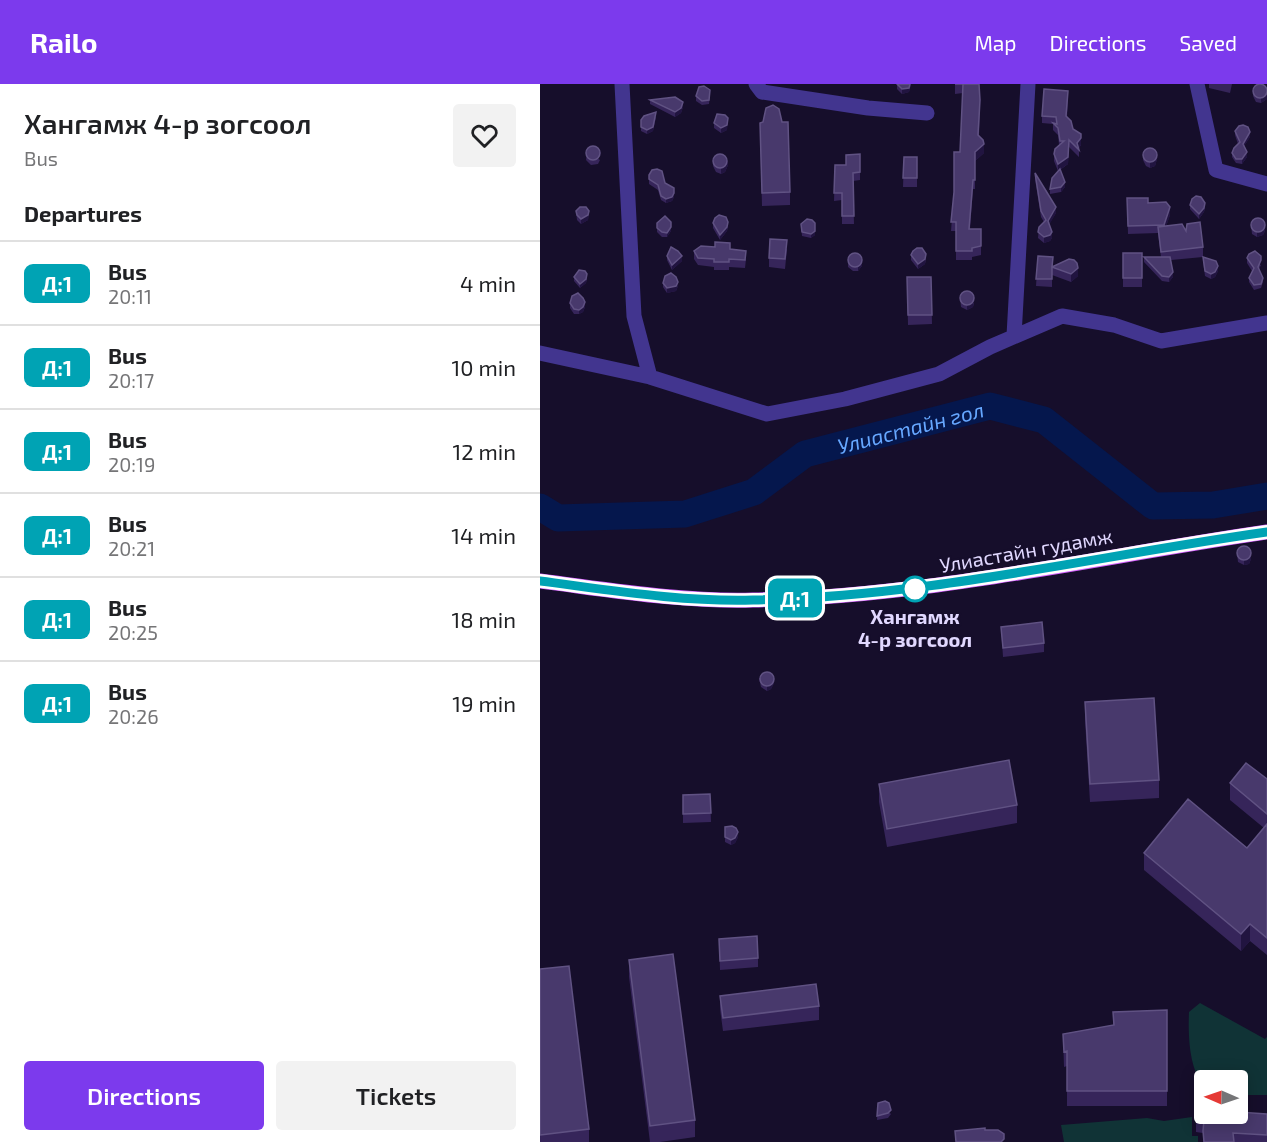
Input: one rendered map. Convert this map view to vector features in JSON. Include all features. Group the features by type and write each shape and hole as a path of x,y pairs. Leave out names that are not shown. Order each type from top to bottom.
{"main road":[{"name":"Улиастайн гудамж","path":"540,581 694,600 814,597 936,586 1163,547 1267,532"}],"street":[{"path":"622,84 634,316 650,378"},
{"path":"756,84 762,92 868,108 927,113"},
{"path":"1014,336 1029,84"},
{"path":"1197,84 1216,170 1267,184"},
{"path":"540,353 650,378 767,414 845,399 939,374 1014,336 1062,316 1114,325 1161,341 1267,323"}],"green space":[{"path":"1200,1003 1265,1039 1267,1037 1267,1095 1248,1095 1248,1070 1195,1070 1190,1051 1189,1012"},
{"path":"1192,1117 1192,1136 1198,1136 1198,1142 1064,1142 1061,1125 1147,1118 1164,1121"}],"building":[{"path":"897,84 910,84 909,88 902,89"},
{"path":"963,84 979,84 978,135 984,144 975,152 975,180 973,180 969,229 981,229 981,246 972,248 972,251 956,251 956,222 951,222 954,152 960,152"},
{"path":"1260,84 1265,86 1267,91 1265,96 1260,98 1255,96 1253,91 1255,86"},
{"path":"704,86 710,90 709,100 702,101 696,96 699,87"},
{"path":"1044,89 1068,91 1066,116 1071,121 1073,129 1081,134 1077,143 1079,150 1069,140 1068,157 1058,164 1054,154 1055,149 1064,141 1060,141 1058,128 1053,123 1057,124 1056,117 1042,116"},
{"path":"675,97 683,102 681,108 675,112 650,100"},
{"path":"773,105 779,109 782,122 788,122 790,192 762,193 760,123 763,122 766,108"},
{"path":"656,112 653,127 647,130 641,127 641,120 644,116"},
{"path":"717,114 728,118 727,125 721,128 714,123"},
{"path":"1243,125 1248,127 1250,132 1243,144 1247,152 1242,159 1236,159 1232,153 1240,142 1235,131"},
{"path":"593,146 598,148 600,153 598,158 593,160 588,158 586,153 588,148"},
{"path":"1150,148 1155,150 1157,155 1155,160 1150,162 1145,160 1143,155 1145,150"},
{"path":"717,154 723,154 727,161 723,168 717,168 713,164 713,158"},
{"path":"860,154 860,172 853,173 854,216 842,216 842,193 834,193 835,165 846,165 846,155"},
{"path":"904,157 917,157 917,178 903,178"},
{"path":"1060,169 1065,182 1061,187 1050,189 1052,178"},
{"path":"652,170 662,171 665,183 674,188 672,197 666,199 661,196 658,185 649,179"},
{"path":"1035,173 1056,207 1048,221 1052,232 1044,237 1038,232 1039,227 1046,220 1041,211"},
{"path":"1196,196 1201,197 1205,203 1199,214 1190,205"},
{"path":"1127,198 1148,198 1148,203 1166,202 1170,207 1164,225 1128,226"},
{"path":"580,207 586,207 589,211 588,215 581,219 576,211"},
{"path":"719,215 726,217 728,222 720,235 713,223"},
{"path":"665,216 671,222 667,233 657,228 657,223"},
{"path":"1258,218 1263,220 1265,225 1263,230 1258,232 1253,230 1251,225 1253,220"},
{"path":"807,219 815,223 815,231 811,234 802,232 801,224"},
{"path":"1200,222 1203,247 1161,252 1158,227 1182,224 1186,231 1187,224"},
{"path":"770,239 787,240 785,259 769,258"},
{"path":"715,242 730,243 730,249 746,251 745,260 729,259 729,262 714,262 714,259 698,258 694,251 701,246 715,247"},
{"path":"671,247 682,256 672,265 667,256"},
{"path":"917,248 922,248 926,254 925,259 918,264 911,255"},
{"path":"1255,251 1261,256 1258,267 1263,278 1261,284 1254,285 1249,278 1254,268 1247,258"},
{"path":"852,253 858,253 862,260 858,267 852,267 848,263 848,257"},
{"path":"1123,253 1142,253 1142,278 1123,278"},
{"path":"1038,256 1053,257 1052,279 1036,279"},
{"path":"1144,257 1170,257 1173,272 1169,277 1162,276"},
{"path":"1203,257 1216,261 1218,266 1215,272 1211,274 1205,271"},
{"path":"1069,259 1077,263 1078,268 1071,274 1052,267"},
{"path":"579,270 587,274 586,279 580,284 574,277"},
{"path":"671,273 678,282 676,286 667,288 663,283 665,276"},
{"path":"907,277 931,277 932,315 908,315"},
{"path":"967,291 972,293 974,298 972,303 967,305 962,303 960,298 962,293"},
{"path":"578,293 585,302 579,310 574,309 570,303 572,296"},
{"path":"1244,546 1249,548 1251,553 1249,558 1244,560 1239,558 1237,553 1239,548"},
{"path":"1042,622 1044,643 1003,648 1001,627"},
{"path":"767,672 772,674 774,679 772,684 767,686 762,684 760,679 762,674"},
{"path":"1154,698 1159,780 1090,784 1085,702"},
{"path":"1009,760 1017,805 887,829 879,784"},
{"path":"1246,763 1267,779 1267,814 1230,783"},
{"path":"710,794 711,813 683,814 683,795"},
{"path":"1188,799 1247,848 1267,824 1267,938 1250,924 1241,934 1144,853"},
{"path":"732,826 738,832 731,840 725,837 725,827"},
{"path":"757,936 758,958 720,961 719,939"},
{"path":"673,954 695,1120 650,1126 629,960"},
{"path":"569,966 589,1129 540,1135 540,969"},
{"path":"816,984 819,1006 723,1018 720,996"},
{"path":"1167,1010 1167,1091 1067,1091 1067,1051 1064,1052 1063,1034 1114,1025 1113,1012"},
{"path":"885,1101 889,1103 891,1110 877,1116 878,1103"},
{"path":"1248,1113 1267,1114 1267,1135 1233,1133 1234,1142 1204,1142 1204,1124 1248,1124"},
{"path":"985,1128 985,1130 998,1130 1004,1134 1004,1139 1001,1142 956,1142 955,1131"}],"waterway":[{"name":"Улиастайн гол","path":"540,507 558,518 685,514 754,492 805,454 990,406 1044,420 1153,506 1213,505 1267,496"}],"bus line":[{"name":"Д:1","path":"540,581 694,600 814,597 936,586 1163,547 1267,532"}],"place":[{"name":"Хангамж 4-р зогсоол","path":"915,589"}]}
